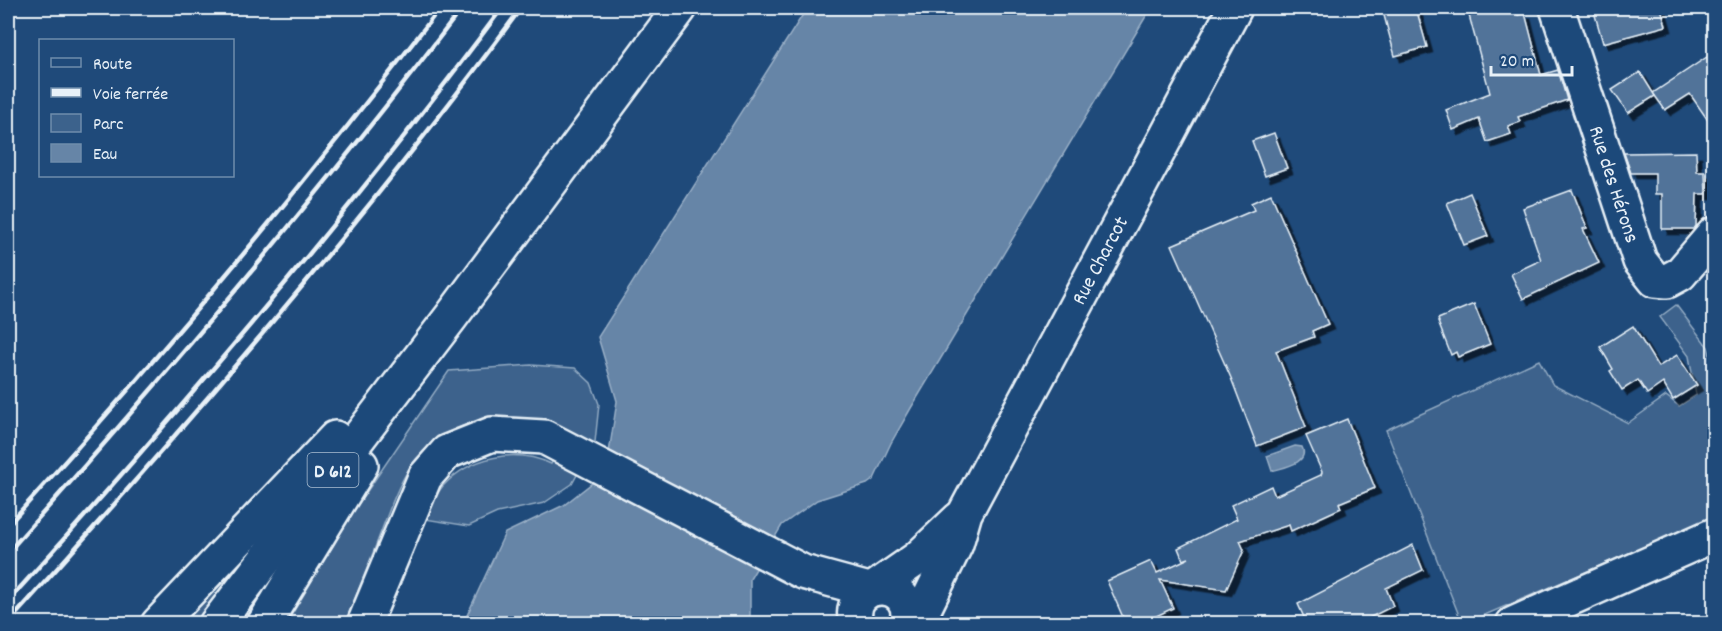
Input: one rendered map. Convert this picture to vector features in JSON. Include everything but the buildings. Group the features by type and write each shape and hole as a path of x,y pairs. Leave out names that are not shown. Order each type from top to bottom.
{"street":[{"name":"D 612","path":"216,624 451,317 680,8"},
{"name":"Rue Charcot","path":"907,624 922,611 927,602 956,544 964,513 1235,8"},
{"name":"Rue des Hérons","path":"1557,8 1640,261 1655,280 1667,281 1680,274 1714,234"},
{"path":"158,624 451,317"},
{"path":"264,624 451,317"},
{"path":"364,624 425,477 447,452 492,434 544,436 793,566 872,589 891,589 899,594 908,608 907,624"},
{"name":"Rue Charcot","path":"872,589 918,558 964,513"},
{"path":"1512,624 1714,535"},
{"path":"793,566 855,623"},
{"path":"855,623 855,607 863,594 872,589"}],"green space":[{"path":"1676,305 1708,347 1714,370 1714,517 1462,623 1386,430 1539,360 1553,385 1628,423 1666,396 1679,406 1696,395 1689,356 1660,317"},
{"path":"531,365 575,368 591,383 599,404 595,442 572,484 544,503 497,513 469,526 425,519 443,486 466,468 493,458 508,456 522,456 551,464 567,430 527,419 506,418 486,420 448,433 431,444 416,459 405,475 392,502 345,623 286,624 355,509 449,371"},
{"path":"217,573 229,582 194,623 169,624"}],"water":[{"path":"807,8 1151,8 911,408 874,479 867,484 817,500 782,525 750,579 750,623 463,624 505,533 564,505 606,472 617,401 598,337"},
{"path":"1295,446 1302,447 1304,452 1299,461 1272,471 1267,456"}],"railway":[{"path":"8,525 229,271 336,141 440,8"},
{"path":"8,552 241,284 353,148 462,8"},
{"path":"8,601 137,457 324,236 385,161 502,8"},
{"path":"8,623 272,322 399,167 521,8"}]}
